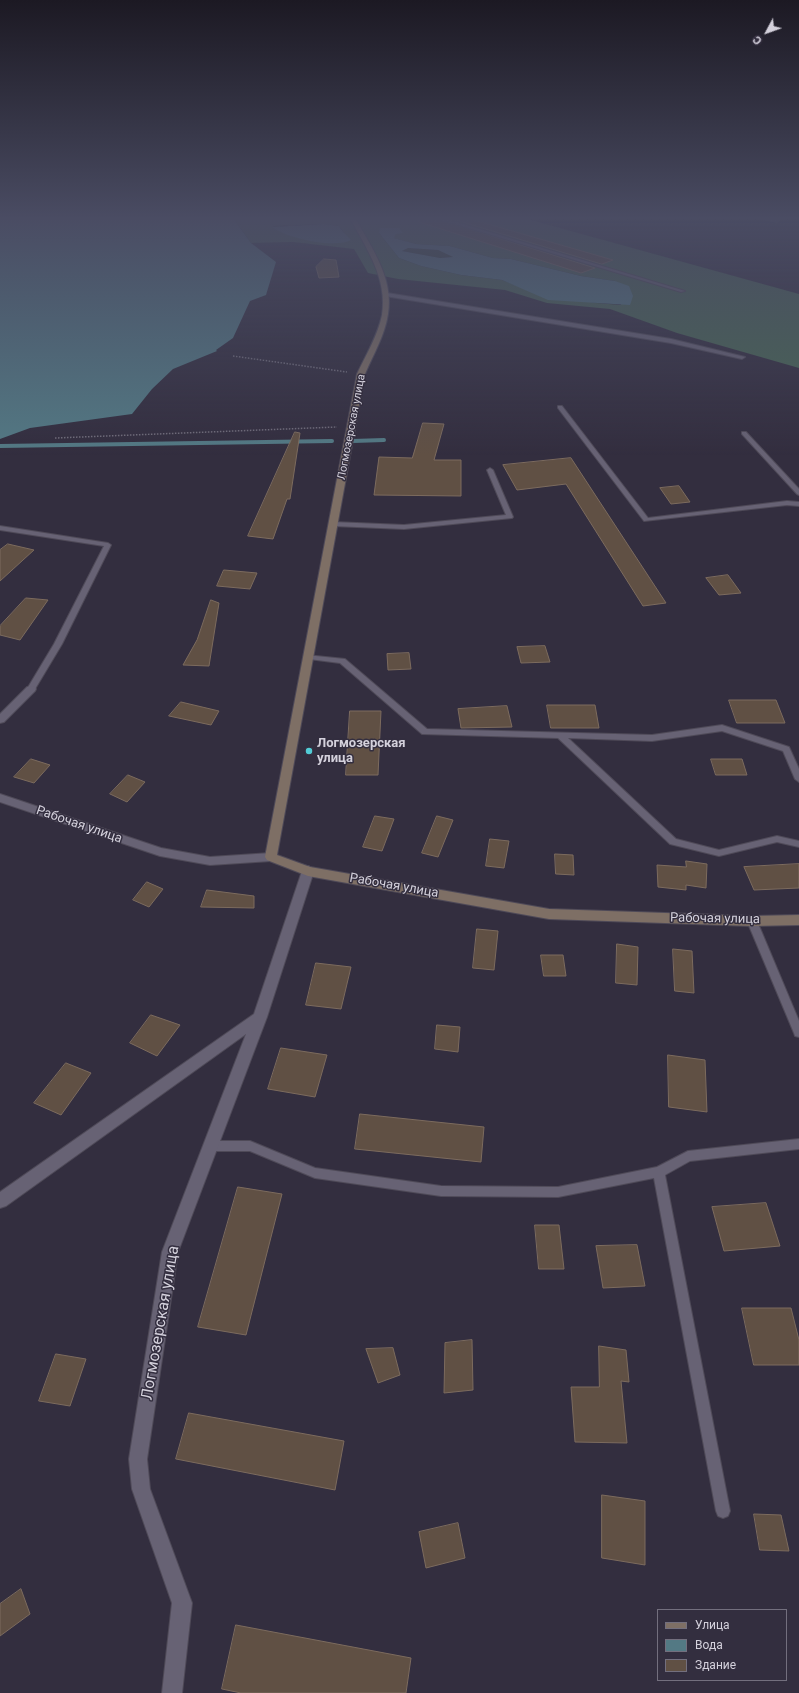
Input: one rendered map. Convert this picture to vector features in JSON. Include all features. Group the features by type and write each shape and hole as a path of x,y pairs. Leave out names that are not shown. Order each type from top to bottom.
{"street":[{"name":"Логмозерская улица","path":"271,857 361,374 385,315 387,297"},
{"path":"399,297 671,341 742,357"},
{"path":"0,720 31,690"},
{"name":"Рабочая улица","path":"0,798 160,852 210,861 271,857 308,871 549,914 752,921 799,920"},
{"name":"Логмозерская улица","path":"172,1693 182,1602 141,1489 138,1459 170,1252 260,1017 308,871"},
{"path":"0,1201 260,1017"}],"lane":[{"path":"560,407 646,520 787,503 799,504"},
{"path":"744,433 799,493"},
{"path":"333,524 404,527 510,517 490,470"},
{"path":"0,528 108,545 58,644 31,690"},
{"path":"309,657 342,661 425,732 652,738 722,728 786,750 799,780"},
{"path":"561,736 673,842 719,852 777,839 799,844"},
{"path":"752,921 799,1033"},
{"path":"211,1146 250,1146 315,1173 441,1191 558,1192 659,1172 688,1156 799,1144"},
{"path":"659,1172 723,1510"}],"path":[{"path":"233,356 361,374"},
{"path":"55,438 351,427"}],"shaded area":[{"path":"528,297 566,297 596,303 621,305 619,297 799,297 799,368 677,333 610,309 547,303"}],"water":[{"path":"0,297 261,297 250,301 233,338 216,350 217,351 173,369 152,389 132,414 30,428 0,439"},
{"path":"541,297 633,297 630,305 548,300"}],"building":[{"path":"423,423 444,424 434,460 461,460 461,496 374,495 379,457 412,458"},
{"path":"295,432 300,433 290,499 287,499 273,539 248,536"},
{"path":"571,458 666,603 643,606 566,484 517,490 503,465"},
{"path":"679,486 690,502 671,504 660,488"},
{"path":"8,544 34,550 0,581 0,550"},
{"path":"224,570 257,573 250,589 217,586"},
{"path":"728,575 741,593 719,595 706,578"},
{"path":"26,598 48,600 20,640 0,635 0,626"},
{"path":"211,600 219,603 209,666 183,665 197,640"},
{"path":"545,646 550,662 521,663 517,647"},
{"path":"409,653 411,669 388,670 387,654"},
{"path":"729,700 776,700 785,723 737,723"},
{"path":"181,702 219,711 211,725 169,716"},
{"path":"547,705 595,705 599,728 551,728"},
{"path":"507,706 512,727 461,728 458,709"},
{"path":"350,711 381,711 378,775 346,775"},
{"path":"31,759 50,765 34,783 14,777"},
{"path":"711,759 742,759 747,775 716,775"},
{"path":"128,775 145,782 127,802 110,794"},
{"path":"375,816 394,819 382,851 363,847"},
{"path":"437,816 453,820 438,857 422,853"},
{"path":"490,839 509,841 504,868 486,866"},
{"path":"555,854 573,855 574,875 556,874"},
{"path":"686,861 707,864 706,888 686,885 686,890 658,887 657,865 686,867"},
{"path":"799,864 799,888 754,890 744,867"},
{"path":"147,882 163,889 149,907 133,900"},
{"path":"207,890 254,896 254,908 201,907"},
{"path":"477,929 498,931 494,970 473,968"},
{"path":"617,944 638,947 637,985 616,983"},
{"path":"673,949 692,951 694,993 675,991"},
{"path":"541,955 563,955 566,976 544,976"},
{"path":"316,963 351,967 341,1009 306,1005"},
{"path":"151,1015 180,1025 157,1056 130,1043"},
{"path":"437,1025 460,1027 458,1052 435,1049"},
{"path":"281,1048 327,1055 315,1097 268,1089"},
{"path":"668,1055 705,1060 707,1112 669,1107"},
{"path":"66,1063 91,1073 61,1115 34,1103"},
{"path":"360,1114 484,1127 481,1162 355,1149"},
{"path":"238,1187 282,1194 246,1335 198,1327"},
{"path":"766,1203 780,1246 724,1251 712,1207"},
{"path":"535,1225 559,1225 564,1269 539,1269"},
{"path":"637,1245 645,1286 603,1288 596,1246"},
{"path":"742,1308 791,1308 799,1340 799,1365 754,1365"},
{"path":"472,1340 473,1390 444,1393 445,1343"},
{"path":"599,1346 626,1350 629,1382 621,1381 627,1443 575,1442 571,1387 599,1387"},
{"path":"393,1348 400,1375 378,1383 366,1349"},
{"path":"56,1354 86,1359 70,1406 39,1401"},
{"path":"189,1413 344,1441 335,1490 176,1459"},
{"path":"602,1495 645,1501 645,1565 602,1558"},
{"path":"754,1514 781,1515 789,1551 760,1550"},
{"path":"458,1523 465,1558 426,1568 419,1532"},
{"path":"21,1589 30,1614 0,1636 0,1604"},
{"path":"236,1625 411,1658 406,1693 241,1693 222,1689"}],"waterway":[{"path":"353,441 384,440"},
{"path":"0,446 332,441"}],"place":[{"name":"Логмозерская улица","path":"309,751"}]}
